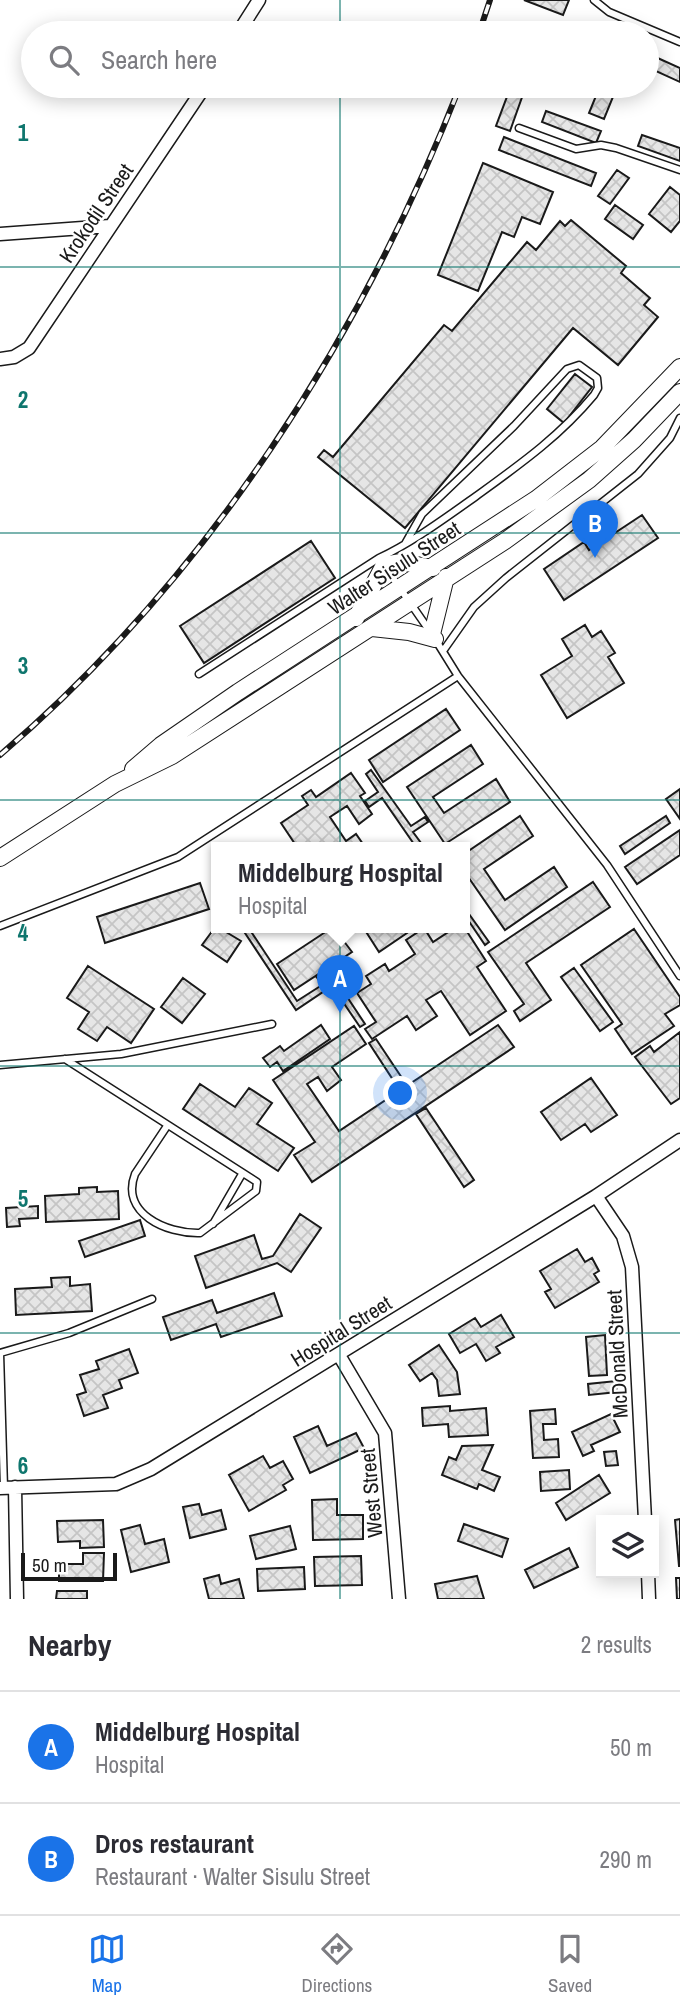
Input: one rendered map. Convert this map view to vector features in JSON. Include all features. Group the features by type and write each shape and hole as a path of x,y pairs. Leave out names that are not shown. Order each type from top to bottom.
{"main road":[{"name":"Walter Sisulu Street","path":"0,858 115,784 172,756 410,603 439,573 602,448 680,367"},
{"name":"Walter Sisulu Street","path":"115,784 172,737 401,587 439,573 505,541 589,480 642,433 680,392"},
{"path":"355,619 382,561 401,562 439,573 437,641 410,632 372,628"}],"street":[{"path":"246,21 259,0"},
{"name":"Krokodil Street","path":"0,359 14,357 29,348 197,98"},
{"path":"0,234 110,226"},
{"name":"Hospital Street","path":"6,1488 128,1480 184,1451 596,1196 680,1140"},
{"name":"McDonald Street","path":"596,1196 623,1236 632,1268 645,1515"},
{"name":"West Street","path":"339,1355 385,1433 398,1599"},
{"path":"6,1488 17,1599"},
{"path":"648,1578 649,1599"}],"lane":[{"path":"594,0 609,12 630,21"},
{"path":"659,33 680,42"},
{"path":"519,128 576,149 601,145 616,148 680,170"},
{"path":"199,674 382,561 551,442 594,395 598,388 597,378 579,365 567,369 514,426 422,514 405,544"},
{"path":"437,641 506,578 638,474 670,438 680,418"},
{"path":"382,561 458,676 607,865 680,976"},
{"path":"0,926 155,867 210,839 458,676"},
{"path":"0,1065 149,1049 272,1024"},
{"path":"65,1059 257,1182 258,1188 212,1227 200,1233 191,1234 148,1218 136,1209 131,1183 167,1126"},
{"path":"212,1227 242,1174"},
{"path":"6,1488 0,1353 58,1337 152,1299"}],"building":[{"path":"524,0 569,0 563,15"},
{"path":"659,59 680,68 680,82 659,72"},
{"path":"506,98 522,98 510,131 496,126"},
{"path":"595,98 613,98 604,119 589,113"},
{"path":"546,111 601,131 596,143 542,122"},
{"path":"642,135 680,148 680,161 638,146"},
{"path":"504,137 596,173 591,186 499,150"},
{"path":"483,163 553,192 540,224 522,217 514,237 502,232 478,291 438,275"},
{"path":"617,170 629,178 610,204 598,196"},
{"path":"670,187 680,195 680,221 671,232 649,214"},
{"path":"615,205 643,225 633,239 605,219"},
{"path":"571,220 626,266 621,273 650,298 644,305 658,317 618,365 573,328 405,528 318,457 324,450 333,457 444,325 452,331 527,242 536,250 560,221 565,226"},
{"path":"575,374 592,387 564,423 547,409"},
{"path":"642,515 658,538 564,600 544,569 584,542 589,550"},
{"path":"311,541 335,578 204,663 180,626"},
{"path":"585,625 592,637 601,631 615,653 608,657 624,683 567,718 541,675 572,656 562,639"},
{"path":"446,709 460,730 383,782 369,760"},
{"path":"471,745 483,764 433,797 444,813 496,779 510,802 448,842 444,842 407,787"},
{"path":"371,770 411,826 425,817 428,822 413,832 420,842 413,842 382,798 369,807 365,801 378,792 366,774"},
{"path":"351,773 365,793 360,796 372,814 359,824 347,806 330,817 346,841 356,834 362,842 294,842 281,823 308,805 302,796 311,790 316,797"},
{"path":"680,789 680,819 666,799"},
{"path":"520,816 533,836 484,869 505,900 554,867 567,887 505,930 470,880 470,850"},
{"path":"666,816 670,823 625,854 620,846"},
{"path":"680,830 680,855 637,884 625,867"},
{"path":"593,882 610,907 526,963 551,1000 520,1021 514,1011 524,1004 488,952"},
{"path":"200,883 209,909 105,943 97,917"},
{"path":"470,915 489,942 485,945 470,923"},
{"path":"634,929 680,997 680,1005 665,1014 674,1026 632,1054 615,1029 622,1024 581,965"},
{"path":"211,933 228,933 241,941 227,962 202,945"},
{"path":"245,933 252,933 297,1001 322,985 316,976 323,972 329,980 334,977 365,1024 360,1027 332,986 296,1010"},
{"path":"324,933 338,933 352,952 294,990 277,964"},
{"path":"367,933 407,933 379,952"},
{"path":"416,933 427,933 433,942 447,933 468,933 486,961 477,967 506,1011 470,1035 441,991 426,1000 437,1016 416,1030 407,1016 372,1039 365,1029 376,1022 357,993 371,984 366,976 385,964 389,971 415,954 406,940"},
{"path":"88,966 154,1009 131,1043 107,1027 97,1041 78,1029 89,1012 67,998"},
{"path":"574,968 613,1022 600,1031 561,977"},
{"path":"183,978 205,994 182,1023 161,1007"},
{"path":"321,1025 330,1039 283,1071 277,1062 270,1067 263,1058 280,1046 284,1051"},
{"path":"498,1025 514,1047 312,1182 294,1155 315,1142 273,1080 354,1026 366,1044 332,1067 341,1080 327,1091 318,1077 307,1084 339,1131"},
{"path":"680,1032 680,1098 671,1104 635,1057 650,1046 654,1052"},
{"path":"376,1039 406,1084 399,1089 369,1043"},
{"path":"591,1078 617,1115 591,1132 585,1124 561,1140 541,1112"},
{"path":"200,1084 235,1107 249,1088 272,1103 257,1124 294,1148 278,1171 183,1109"},
{"path":"426,1108 474,1180 464,1187 416,1114"},
{"path":"97,1187 97,1192 118,1191 119,1219 46,1222 45,1196 79,1194 79,1188"},
{"path":"38,1206 38,1218 19,1219 20,1226 7,1227 6,1208"},
{"path":"300,1214 321,1228 291,1272 277,1263 206,1288 195,1256 254,1235 262,1259 273,1256"},
{"path":"140,1220 145,1236 85,1257 79,1241"},
{"path":"577,1249 585,1262 592,1258 599,1271 594,1274 599,1282 555,1308 545,1292 551,1289 540,1271"},
{"path":"70,1277 70,1286 90,1284 92,1311 16,1315 15,1289 52,1287 51,1278"},
{"path":"274,1293 282,1316 221,1337 216,1324 171,1340 163,1317 212,1300 217,1313"},
{"path":"501,1315 514,1337 496,1347 500,1353 486,1361 476,1344 460,1353 449,1334 475,1318 481,1327"},
{"path":"605,1335 607,1375 589,1376 586,1337"},
{"path":"439,1345 457,1372 460,1394 439,1396 437,1380 432,1373 420,1381 409,1365"},
{"path":"129,1349 138,1373 119,1380 122,1388 103,1395 108,1408 84,1416 77,1395 86,1392 80,1375 99,1369 96,1361"},
{"path":"616,1381 617,1392 589,1395 588,1384"},
{"path":"450,1406 450,1411 486,1408 488,1435 449,1437 448,1424 423,1426 422,1408"},
{"path":"555,1409 556,1424 543,1424 544,1440 558,1439 559,1457 533,1458 530,1411"},
{"path":"611,1414 620,1432 591,1445 594,1451 583,1456 572,1432"},
{"path":"318,1426 327,1446 356,1433 364,1448 310,1473 294,1437"},
{"path":"493,1445 482,1470 500,1477 494,1491 479,1484 477,1489 442,1475 449,1457 456,1460 462,1446"},
{"path":"616,1451 618,1465 606,1466 604,1452"},
{"path":"263,1456 270,1468 283,1461 293,1479 283,1485 286,1490 249,1511 229,1475"},
{"path":"569,1470 570,1489 541,1491 540,1472"},
{"path":"599,1475 610,1493 566,1520 556,1503"},
{"path":"337,1499 337,1515 363,1515 363,1539 313,1540 312,1500"},
{"path":"199,1504 202,1515 221,1510 226,1529 190,1538 183,1507"},
{"path":"680,1519 680,1566 679,1566 675,1520"},
{"path":"103,1520 104,1547 80,1548 80,1541 58,1542 57,1521"},
{"path":"464,1524 508,1539 502,1557 458,1541"},
{"path":"140,1525 145,1544 164,1539 169,1562 131,1572 121,1530"},
{"path":"290,1526 296,1549 256,1559 250,1536"},
{"path":"569,1548 578,1567 534,1588 525,1570"},
{"path":"83,1553 104,1553 103,1581 59,1581 59,1564 83,1564"},
{"path":"361,1556 362,1585 315,1586 314,1557"},
{"path":"304,1567 305,1589 258,1591 257,1569"},
{"path":"219,1575 221,1584 239,1579 244,1599 209,1599 204,1579"},
{"path":"477,1576 484,1599 438,1599 435,1584"},
{"path":"676,1578 680,1578 680,1599 677,1599"},
{"path":"57,1591 87,1591 87,1599 56,1599"}],"railway":[{"path":"483,21 490,0"},
{"path":"0,755 75,686 146,611 211,532 271,449 326,362 376,272 455,98"}],"place":[{"name":"Dros restaurant","path":"595,558"},
{"name":"Middelburg Hospital","path":"340,1013"}]}
